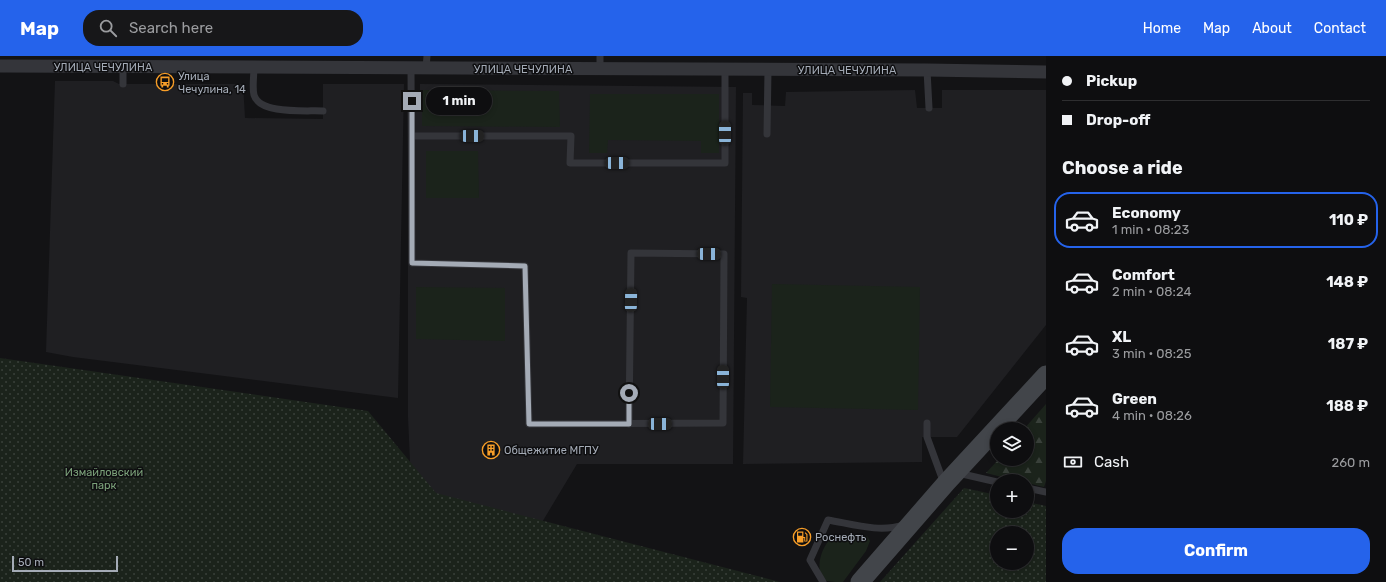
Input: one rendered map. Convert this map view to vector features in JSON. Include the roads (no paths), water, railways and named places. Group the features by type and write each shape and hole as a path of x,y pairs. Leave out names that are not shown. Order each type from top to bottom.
{"main road":[{"path":"860,582 911,522 1046,375"}],"street":[{"name":"УЛИЦА ЧЕЧУЛИНА","path":"0,66 411,68 426,62 600,63 725,70 927,70 1046,72"}],"lane":[{"path":"123,67 123,84"},
{"path":"254,67 254,95 258,102 268,108 278,110 323,111"},
{"path":"411,68 412,263 525,266 529,424 629,424 723,423 724,254 631,253 629,424"},
{"path":"412,136 571,136 570,163 725,163 725,70"},
{"path":"767,134 768,70"},
{"path":"927,70 929,108"},
{"path":"927,423 926,437 942,478 952,477 990,481"},
{"path":"1034,489 1046,492"},
{"path":"823,582 810,560 828,520 877,528 896,528 911,522"}],"place":[{"name":"Улица Чечулина, 14","path":"165,82"},
{"name":"Общежитие МГПУ","path":"491,450"},
{"name":"Роснефть","path":"802,537"}],"park label":[{"name":"Измайловский парк","path":"104,478"}]}
